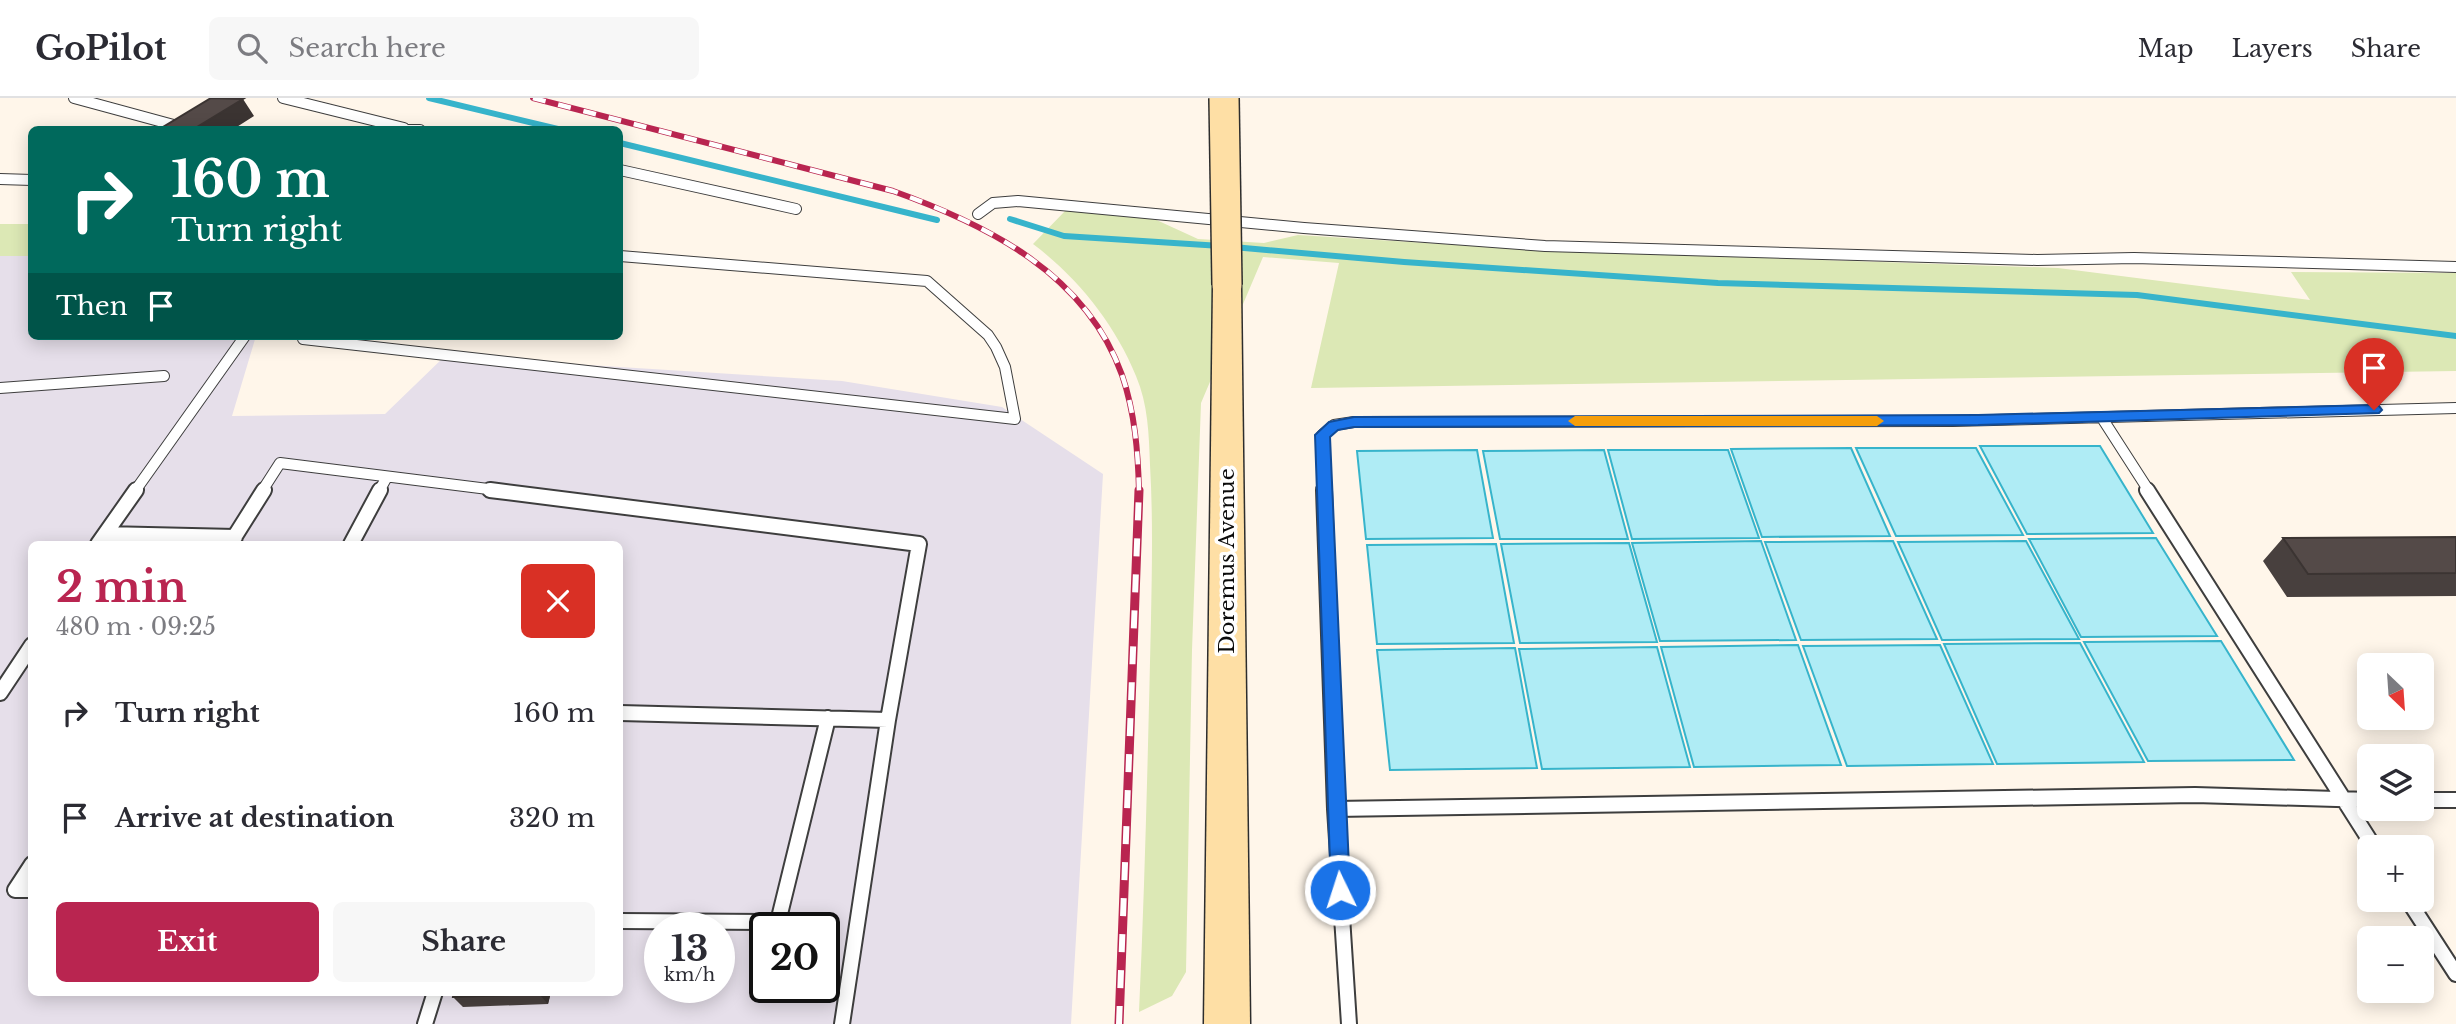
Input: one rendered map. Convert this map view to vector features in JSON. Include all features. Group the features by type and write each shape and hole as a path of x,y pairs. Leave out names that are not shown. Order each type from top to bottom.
{"main road":[{"name":"Doremus Avenue","path":"1224,98 1227,285 1227,1024"}],"lane":[{"path":"74,98 177,126"},
{"path":"283,98 391,126"},
{"path":"623,171 796,209"},
{"path":"0,180 28,180"},
{"path":"978,214 993,202 1018,201 1304,228 1545,246 2037,260 2134,258 2456,267"},
{"path":"312,340 1015,419 1005,367 996,347 988,335 927,281 623,256"},
{"path":"102,539 242,340"},
{"path":"0,388 164,376"},
{"path":"1349,1024 1335,809 1322,435 1334,425 1354,422 2102,418 2456,408"},
{"path":"2102,418 2366,835"},
{"path":"102,539 232,540 280,464 919,544 888,720 842,1024"},
{"path":"353,541 387,477"},
{"path":"0,693 28,651"},
{"path":"623,713 888,720"},
{"path":"623,921 778,922 828,718"},
{"path":"1335,809 2195,795 2357,800"},
{"path":"2434,800 2456,800"},
{"path":"28,870 15,890 28,890"},
{"path":"2416,912 2456,974"},
{"path":"425,1024 434,996"}],"shaded area":[{"path":"0,256 28,256 28,340 255,340 232,416 385,414 445,356 842,381 1002,407 1103,474 1071,1024 0,1024"}],"green space":[{"path":"1066,210 1150,217 1198,239 1264,243 1298,235 1555,251 2058,268 2310,300 2291,272 2456,273 2456,371 1311,388 1339,263 1263,257 1201,403 1192,650 1186,972 1172,996 1139,1012 1152,580 1148,431 1140,387 1106,320 1065,271 1033,244"},
{"path":"0,224 28,224 28,256 0,256"}],"water":[{"path":"1980,446 2100,446 2153,533 2027,534"},
{"path":"1851,448 1890,536 1762,537 1731,449"},
{"path":"1856,448 1976,448 2023,535 1896,536"},
{"path":"1477,450 1493,538 1366,539 1357,451"},
{"path":"1604,450 1628,539 1500,539 1483,451"},
{"path":"1608,450 1728,450 1759,538 1632,539"},
{"path":"2156,538 2217,636 2081,637 2029,539"},
{"path":"1761,541 1796,640 1660,641 1632,543"},
{"path":"1893,541 1937,639 1801,640 1765,542"},
{"path":"2026,541 2079,639 1942,640 1898,542"},
{"path":"1629,543 1657,642 1520,643 1501,544"},
{"path":"1496,544 1514,643 1377,644 1367,545"},
{"path":"2221,641 2294,760 2148,761 2084,642"},
{"path":"2080,643 2144,762 1997,764 1944,644"},
{"path":"1798,645 1841,765 1694,767 1661,647"},
{"path":"1940,645 1993,764 1847,766 1803,646"},
{"path":"1657,647 1690,767 1542,769 1519,649"},
{"path":"1515,648 1537,768 1390,770 1377,650"}],"building":[{"path":"211,98 243,99 199,126 165,126"},
{"path":"2456,537 2456,573 2308,574 2283,538"}],"waterway":[{"path":"429,98 545,126"},
{"path":"623,144 937,220"},
{"path":"1010,219 1064,236 1221,246"},
{"path":"1233,247 1404,262 1718,283 2137,295 2456,336"}],"railway":[{"path":"533,98 893,191 964,220 1030,258 1059,281 1084,308 1106,339 1122,375 1130,404 1137,447 1139,491"},
{"path":"1119,1024 1139,491"}],"slow traffic":[{"path":"1575,421 1877,421"}],"route":[{"path":"1340,890 1322,435 1334,425 1354,422 1978,420 2374,410"}]}
